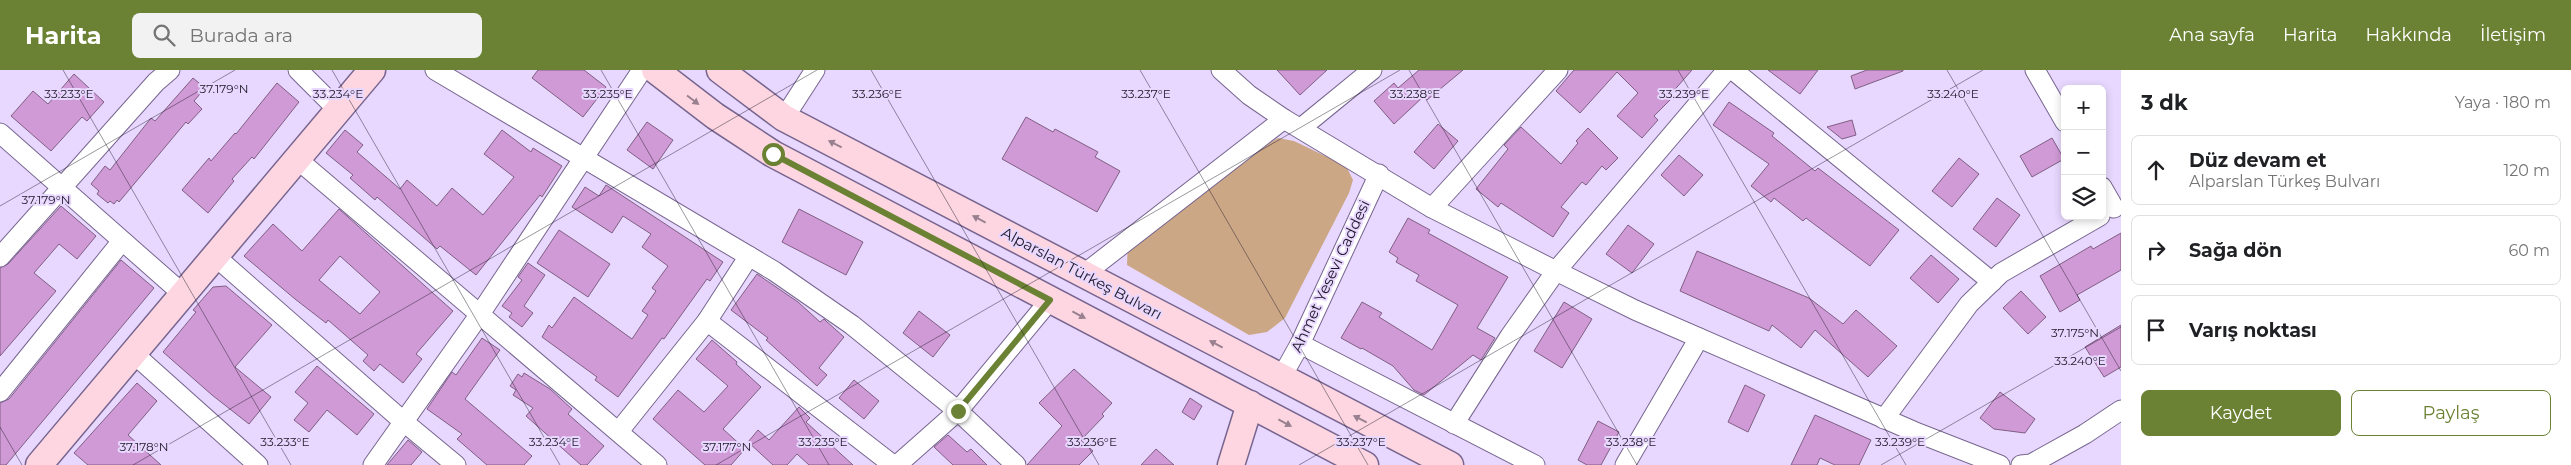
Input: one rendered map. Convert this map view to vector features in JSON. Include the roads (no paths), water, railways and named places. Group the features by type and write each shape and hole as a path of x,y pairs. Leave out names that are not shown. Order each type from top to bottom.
{"main road":[{"path":"46,462 372,70"},
{"path":"655,70 714,116 773,154 1365,465"},
{"name":"Alparslan Türkeş Bulvarı","path":"720,70 784,118 1450,465"},
{"path":"1231,465 1250,404"}],"street":[{"path":"0,257 156,82 170,70"},
{"path":"298,70 338,110"},
{"path":"435,70 749,256 852,325 958,411 1016,465"},
{"path":"373,465 480,314 642,70"},
{"path":"784,118 815,70"},
{"path":"1221,70 1248,95 1292,124 1379,174 1432,208 1635,310 1884,419 2000,465"},
{"path":"1084,274 1114,249 1372,70"},
{"path":"1432,208 1558,70"},
{"path":"1454,424 1510,336 1556,270 1727,70"},
{"path":"1734,70 1992,282"},
{"path":"2035,70 2061,115"},
{"path":"1,136 62,187 184,295"},
{"path":"298,159 657,465"},
{"name":"Ahmet Yesevi Caddesi","path":"1281,378 1300,344 1379,174"},
{"path":"1884,419 1969,304 1992,282 2002,273 2109,211"},
{"path":"0,392 122,241"},
{"path":"216,256 404,422 456,465"},
{"path":"619,431 707,321 749,256"},
{"path":"707,321 895,465 958,411 1050,300"},
{"path":"1625,465 1699,338"},
{"path":"1300,344 1535,465"},
{"path":"134,354 258,465"},
{"path":"2021,465 2031,464 2085,434 2121,410"}]}
